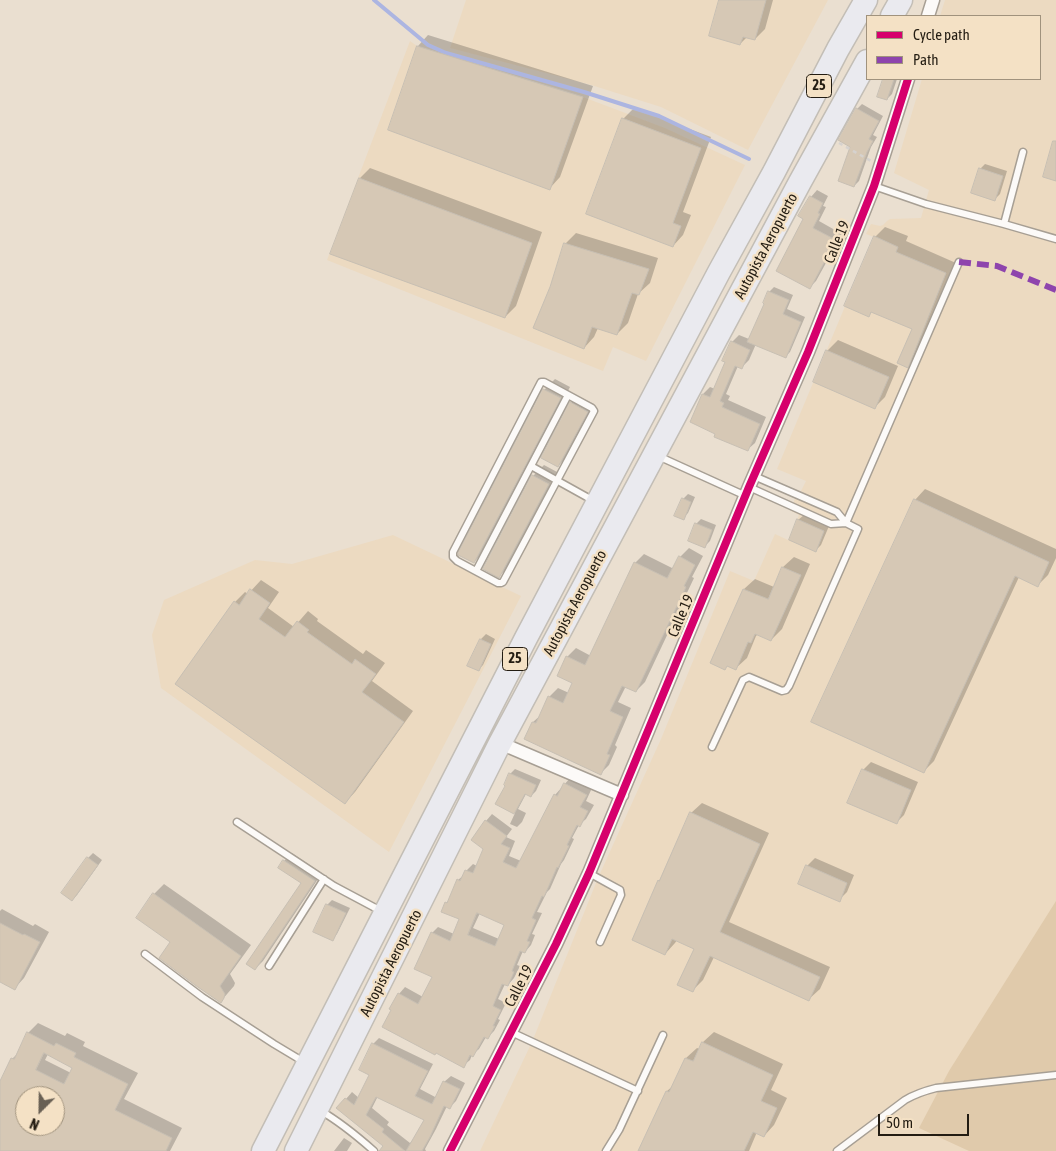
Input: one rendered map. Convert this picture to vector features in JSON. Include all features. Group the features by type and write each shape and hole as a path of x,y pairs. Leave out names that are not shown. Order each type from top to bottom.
{"highway":[{"name":"Autopista Aeropuerto","path":"264,1151 521,647 719,272 866,0"},
{"path":"893,15 902,0"},
{"name":"Autopista Aeropuerto","path":"296,1151 500,743 866,63"}],"street":[{"path":"928,15 933,0"},
{"name":"Calle 19","path":"450,1151 556,944 589,873 750,486 808,352 874,186 908,80"},
{"path":"500,743 622,795"}],"lane":[{"path":"1004,224 1023,152"},
{"path":"874,186 926,204 1056,239"},
{"path":"846,523 959,262"},
{"path":"541,382 568,395 592,408 594,411 503,582 498,583 457,561 453,557 453,552 541,382"},
{"path":"476,571 568,395"},
{"path":"654,454 750,486 837,512 846,523 858,529 789,686 786,690 782,690 749,677 743,680 712,747"},
{"path":"531,466 598,502"},
{"path":"750,486 831,524 846,523"},
{"path":"237,822 324,879 385,913"},
{"path":"589,873 622,892 600,942"},
{"path":"269,966 324,879"},
{"path":"145,954 202,996 274,1044 308,1064"},
{"path":"511,1032 638,1090"},
{"path":"606,1151 619,1130 663,1035"},
{"path":"837,1151 914,1094 936,1088 1056,1076"},
{"path":"318,1109 333,1118 374,1151"}],"path":[{"path":"826,136 880,166"}],"shaded area":[{"path":"466,0 828,0 748,150 661,107 588,84 450,48"},
{"path":"945,0 1056,0 1056,1151 480,1151 532,1042 598,878 661,739 730,571 754,581 775,534 788,540 799,515 791,511 795,498 801,499 804,493 801,491 806,481 777,469 874,237 866,234 871,224 880,226 890,219 921,218 929,190 894,173 922,80 1041,80 1041,15 940,15"},
{"path":"410,41 417,46 583,97 665,128 745,165 646,361 613,347 603,371 327,260"},
{"path":"393,535 521,596 389,852 161,688 152,635 164,600 255,560 292,564"},
{"path":"1056,901 1056,1151 969,1151 919,1128 949,1071"}],"building":[{"path":"719,0 766,0 755,40 743,37 740,45 709,36"},
{"path":"417,46 583,97 550,190 388,130"},
{"path":"883,80 894,80 887,100 877,97"},
{"path":"856,108 879,121 869,139 873,141 854,187 838,181 850,147 838,140"},
{"path":"622,118 701,148 673,223 681,226 673,247 586,214"},
{"path":"1053,141 1056,141 1056,181 1043,177"},
{"path":"979,168 1003,176 995,201 971,193"},
{"path":"359,178 532,243 505,318 330,254"},
{"path":"810,196 823,203 813,228 836,240 810,289 776,271 803,219 798,216"},
{"path":"874,236 898,247 896,252 946,273 908,368 897,363 912,329 871,312 869,317 844,306"},
{"path":"564,243 649,269 639,295 632,293 617,335 592,327 584,349 533,328 550,287"},
{"path":"768,291 789,300 783,314 801,322 786,358 747,342"},
{"path":"731,341 750,350 742,369 735,366 720,401 724,403 722,407 760,424 748,451 714,437 715,434 690,422 702,394 710,397 725,362 722,361"},
{"path":"826,350 889,377 875,409 813,382"},
{"path":"543,389 561,398 474,563 458,555 458,553"},
{"path":"570,402 588,412 558,467 541,458"},
{"path":"532,475 549,484 499,578 483,569"},
{"path":"682,498 691,502 684,520 674,516"},
{"path":"914,499 1049,562 1038,587 1015,576 924,773 811,722"},
{"path":"797,519 824,531 816,552 789,540"},
{"path":"695,523 712,530 705,548 688,541"},
{"path":"679,556 695,565 636,692 622,686 610,711 623,717 607,754 610,755 601,775 524,739 532,722 536,723 548,696 563,703 572,683 557,676 566,656 585,665 634,562 667,578"},
{"path":"782,567 801,575 771,641 755,634 751,643 748,642 736,670 727,666 725,670 710,663 743,589 768,599"},
{"path":"250,589 270,603 259,619 285,637 297,621 309,630 307,632 352,664 355,659 376,674 362,692 404,722 345,804 175,684 234,601 239,605"},
{"path":"480,639 491,644 479,671 467,666"},
{"path":"862,769 911,790 897,824 847,803"},
{"path":"509,773 536,785 531,797 525,794 514,814 495,804 505,786"},
{"path":"564,783 587,795 580,807 588,811 580,827 577,825 567,845 569,846 532,918 536,920 527,941 530,942 525,953 520,951 508,986 502,984 493,1006 501,1010 488,1039 484,1037 473,1057 470,1055 464,1068 382,1027 398,993 418,1004 432,977 414,969 431,932 450,941 459,919 441,912 457,879 460,881 465,870 473,873 483,849 471,840 485,820 507,836 501,844 510,848 503,862 516,868 554,794 557,796","holes":["477,913 504,925 495,946 468,935"]},
{"path":"690,812 760,844 720,932 820,977 809,1001 710,956 693,992 677,985 694,949 672,939 665,955 632,940"},
{"path":"87,857 98,865 72,901 61,893"},
{"path":"283,860 315,881 255,970 246,964 301,883 278,868"},
{"path":"806,865 847,883 840,902 798,884"},
{"path":"153,893 241,956 220,986 225,994 221,1003 159,958 170,942 136,918"},
{"path":"326,904 346,913 333,941 313,932"},
{"path":"0,923 40,942 15,990 0,982"},
{"path":"27,1032 54,1046 56,1043 76,1053 74,1057 128,1084 115,1110 172,1138 166,1151 0,1151 0,1081 11,1058 14,1059","holes":["44,1053 72,1068 64,1084 36,1070"]},
{"path":"702,1042 773,1075 761,1101 777,1108 764,1137 753,1132 744,1151 638,1151 666,1091 669,1092 685,1058 693,1061"},
{"path":"372,1043 428,1071 415,1096 432,1104 443,1081 460,1089 450,1109 444,1106 422,1151 406,1151 424,1120 376,1097 366,1115 384,1129 382,1132 405,1151 379,1151 383,1146 336,1108 345,1098 354,1105 369,1075 359,1070"}],"waterway":[{"path":"374,0 428,45 446,53 584,92 659,116 749,159"}],"marked path":[{"path":"959,262 997,266 1056,290"}],"cycle path":[{"path":"450,1151 556,944 589,873 749,487 808,352 874,186 908,80"}]}
